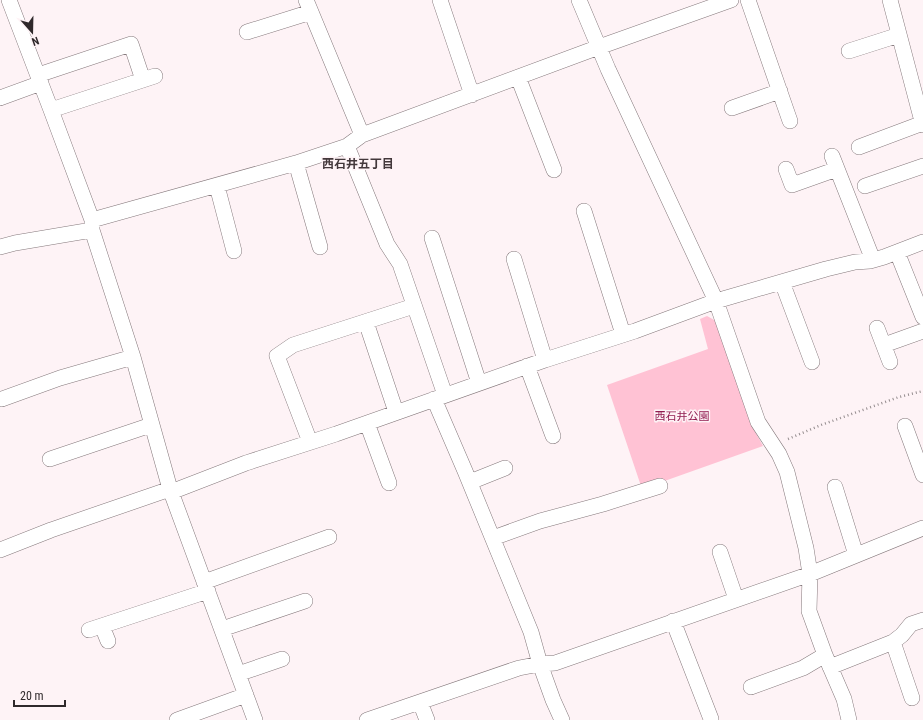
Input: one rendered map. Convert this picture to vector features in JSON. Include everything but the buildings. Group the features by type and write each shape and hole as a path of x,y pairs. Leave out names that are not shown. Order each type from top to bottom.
{"street":[{"path":"9,0 52,110 92,225 133,357 171,491 255,720"},
{"path":"440,0 472,95"},
{"path":"579,0 614,83 716,301 753,411 787,472 806,548 810,574 809,611 827,661 844,699 849,720"},
{"path":"0,247 92,225 347,146 362,135 599,47 699,5 731,0"},
{"path":"748,0 790,120"},
{"path":"859,147 923,124 890,0"},
{"path":"247,32 308,6 362,135"},
{"path":"849,51 899,35"},
{"path":"0,98 40,79 131,44 149,78 52,110"},
{"path":"518,77 554,170"},
{"path":"732,108 780,91"},
{"path":"347,146 388,244 400,264 414,306 439,397 470,482 531,632 540,664 562,720"},
{"path":"786,169 792,185 834,162 873,260"},
{"path":"296,163 320,247"},
{"path":"865,186 923,166"},
{"path":"217,186 234,251"},
{"path":"584,211 623,334"},
{"path":"432,238 479,383"},
{"path":"0,550 51,530 171,491 246,463 367,423 716,301 849,263 873,260 923,242"},
{"path":"897,252 923,316"},
{"path":"514,259 545,360"},
{"path":"782,282 812,362"},
{"path":"310,442 277,356 293,345 414,306"},
{"path":"366,322 396,412"},
{"path":"877,328 890,362"},
{"path":"884,345 923,331"},
{"path":"2,399 60,378 133,357"},
{"path":"527,366 553,436"},
{"path":"367,423 389,483"},
{"path":"50,459 152,424"},
{"path":"905,426 917,439 923,475"},
{"path":"470,482 506,468"},
{"path":"493,538 540,521 603,504 660,486"},
{"path":"835,487 856,555"},
{"path":"367,720 519,668 555,663 810,574 923,528"},
{"path":"108,641 95,628 206,587 329,538"},
{"path":"720,552 736,599"},
{"path":"222,629 305,601"},
{"path":"750,687 803,668 893,642 902,635 911,624 923,620"},
{"path":"673,621 711,719"},
{"path":"893,642 912,698"},
{"path":"238,674 282,659"},
{"path":"177,720 246,695"},
{"path":"420,702 427,720"}],"path":[{"path":"773,445 821,425 898,397 923,391"}],"green space":[{"name":"西石井公園","path":"707,316 718,322 753,428 763,446 642,489 607,385 708,349 700,319"}],"district":[{"name":"西石井五丁目","path":"358,164"}]}
